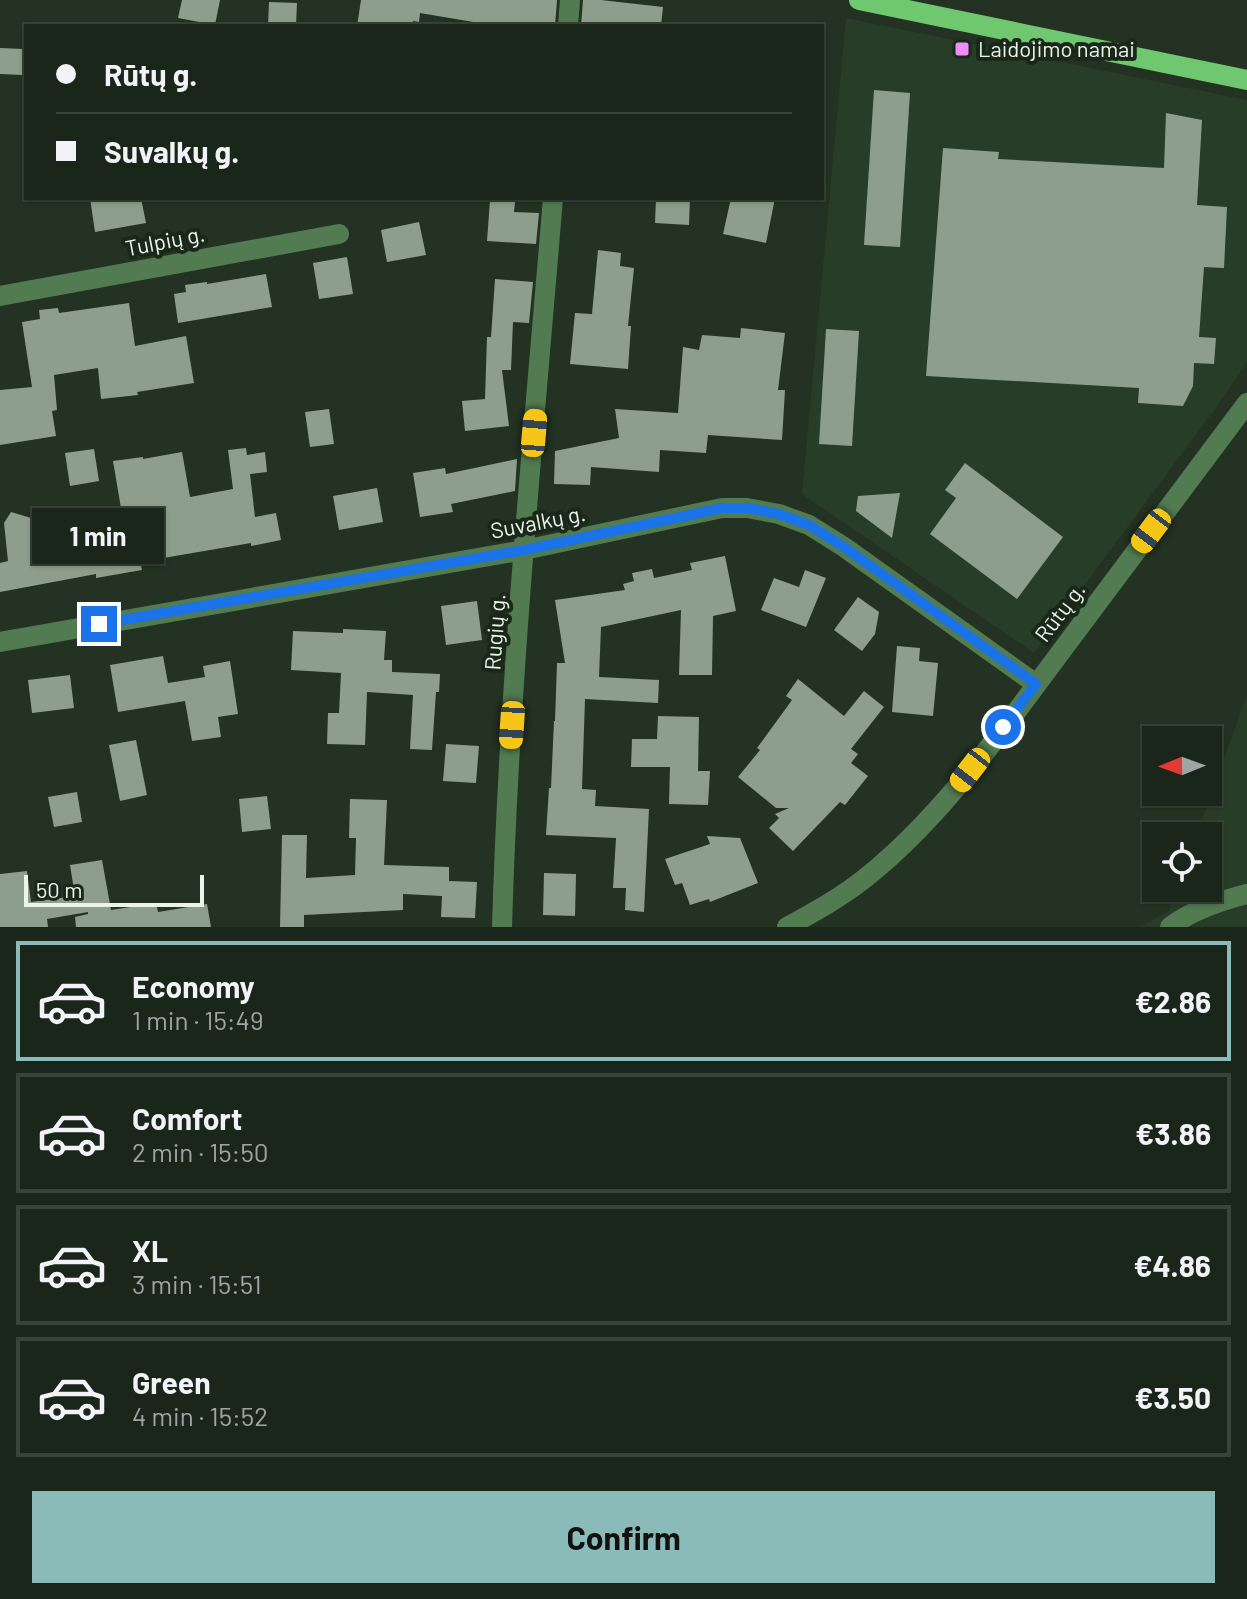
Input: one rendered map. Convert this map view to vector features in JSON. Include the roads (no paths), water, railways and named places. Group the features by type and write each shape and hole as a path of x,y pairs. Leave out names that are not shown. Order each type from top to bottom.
{"main road":[{"path":"859,0 1247,80"}],"street":[{"path":"568,24 570,0"},
{"name":"Rugių g.","path":"502,927 504,842 524,550 553,200"},
{"name":"Tulpių g.","path":"0,296 339,234"},
{"name":"Rūtų g.","path":"787,927 824,907 865,878 908,839 953,791 1247,403"},
{"name":"Suvalkų g.","path":"0,642 524,550 722,508 747,508 779,514 809,525 1036,684"},
{"path":"1170,927 1182,918 1214,904 1247,894"}],"place":[{"name":"Laidojimo namai","path":"962,49"}]}
